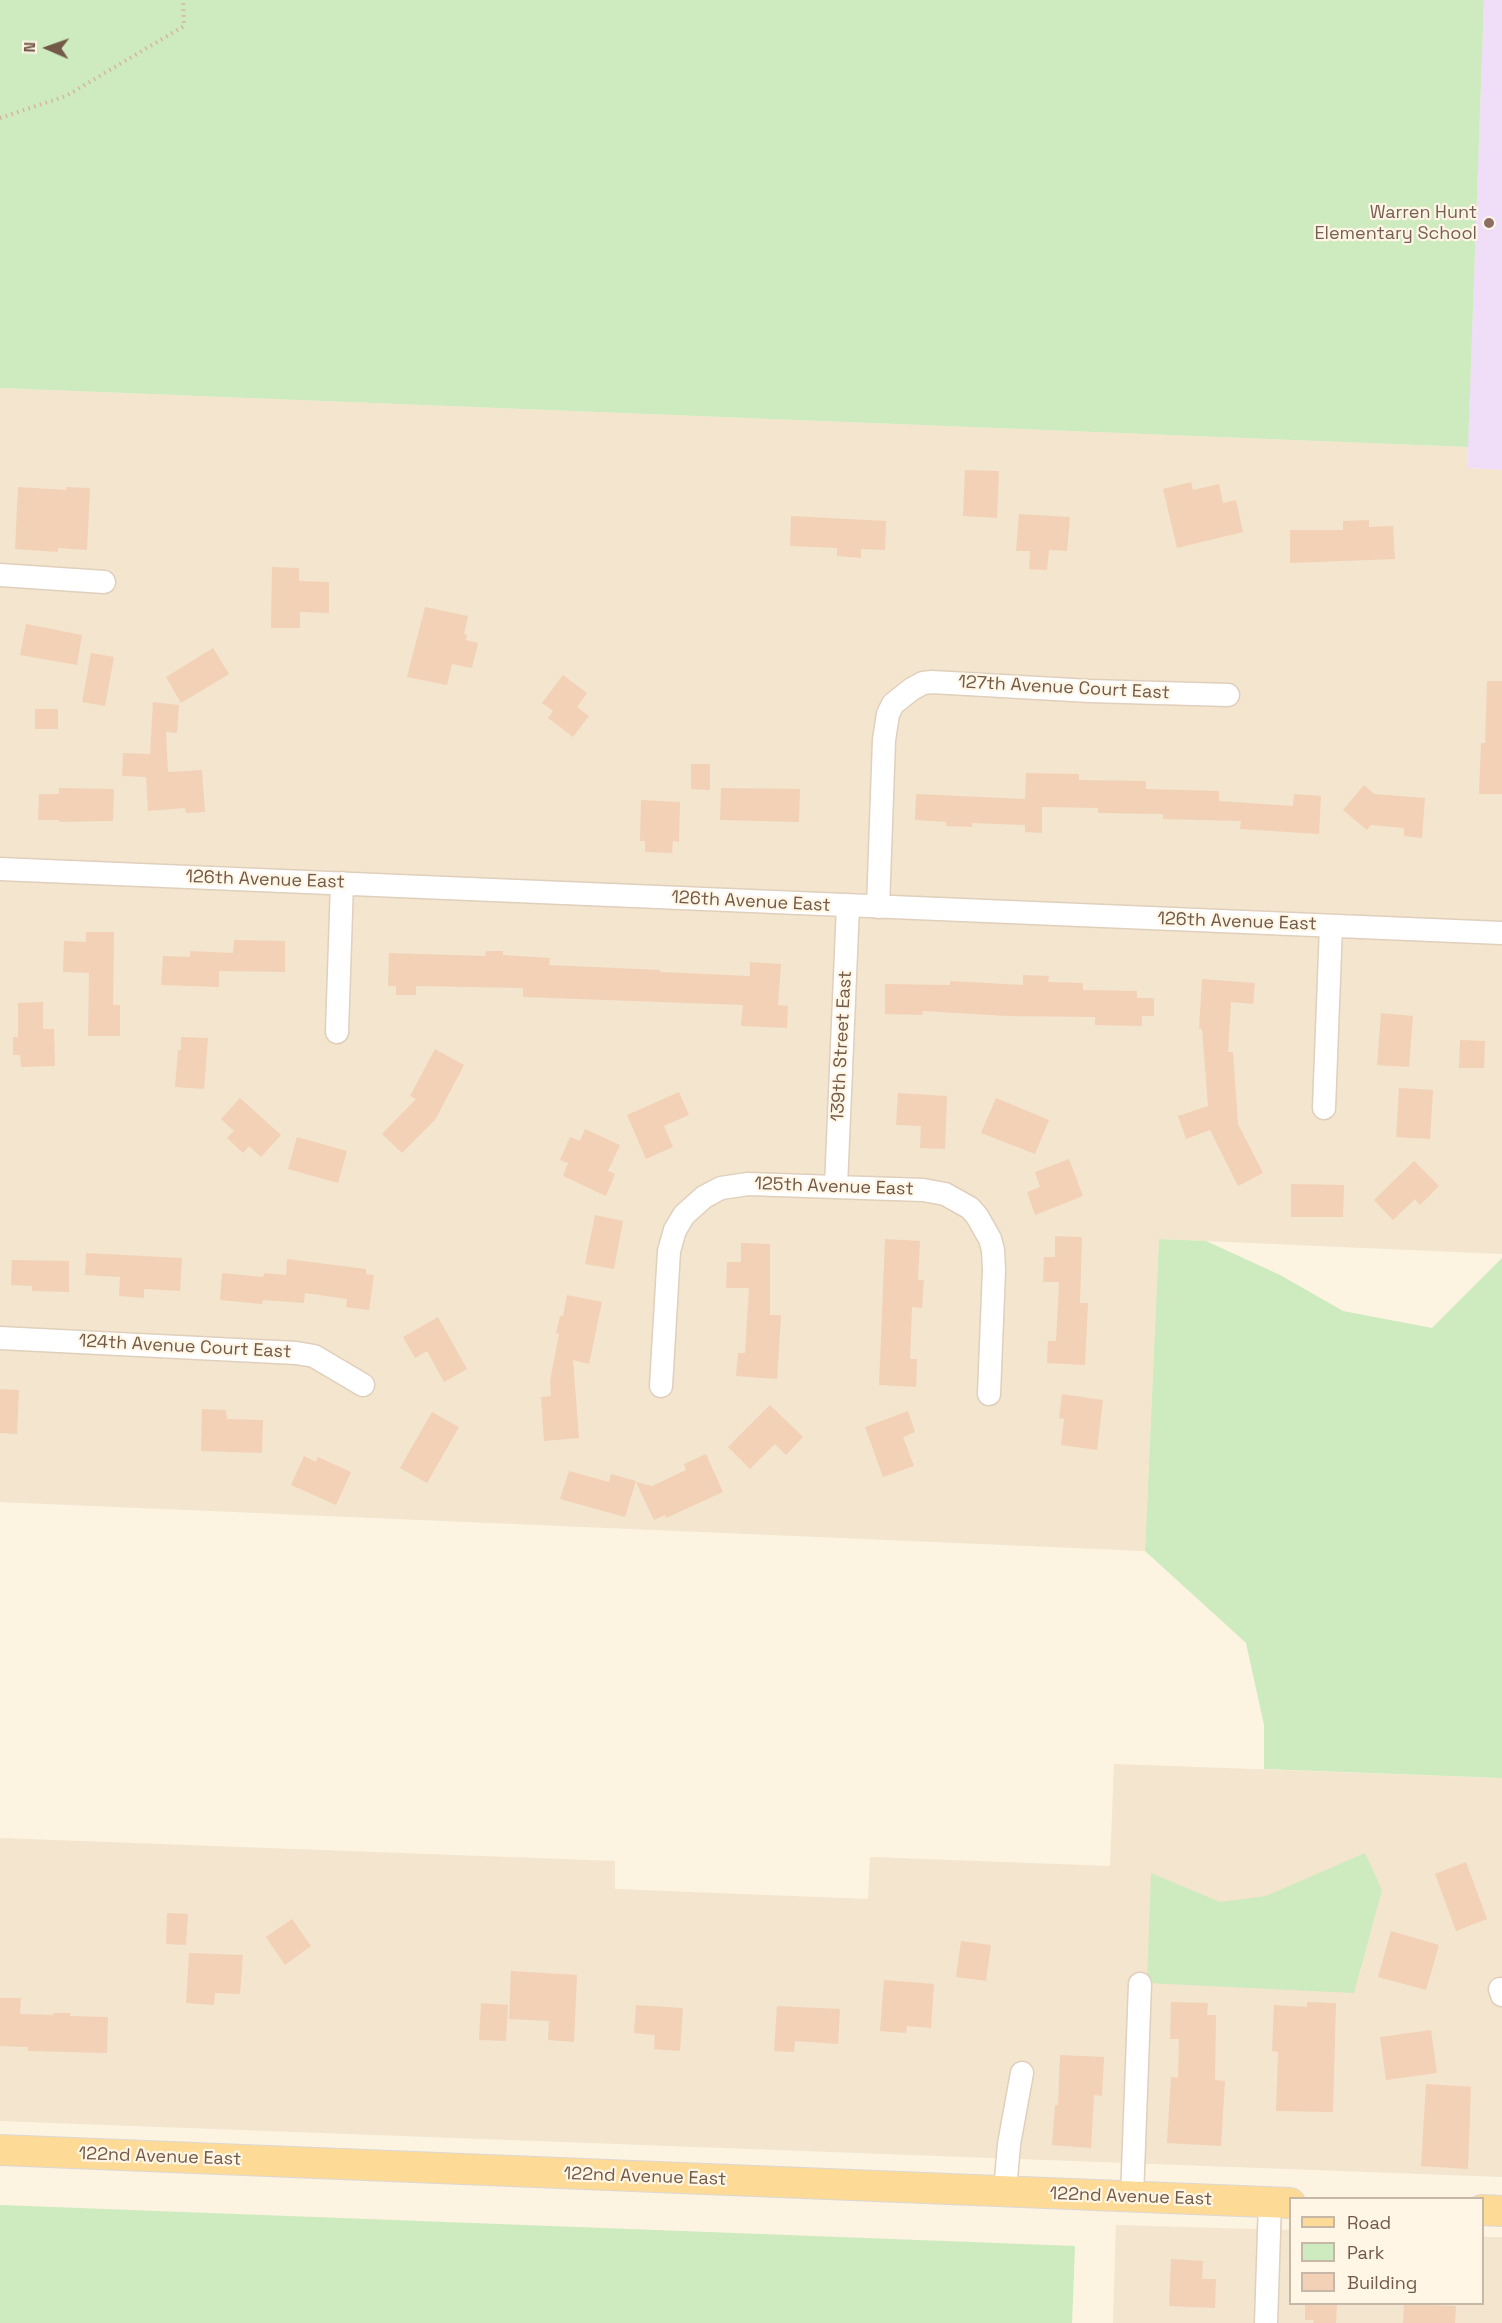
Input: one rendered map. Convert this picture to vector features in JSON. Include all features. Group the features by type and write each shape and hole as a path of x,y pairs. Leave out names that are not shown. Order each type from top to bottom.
{"main road":[{"name":"122nd Avenue East","path":"0,2150 1280,2203"},
{"path":"1484,2210 1502,2211"}],"street":[{"path":"0,576 104,582"},
{"name":"127th Avenue Court East","path":"878,907 884,740 888,714 893,704 904,694 923,683 932,682 1090,691 1228,695"},
{"name":"126th Avenue East","path":"0,869 1502,933"},
{"path":"337,1032 342,883"},
{"name":"139th Street East","path":"836,1186 849,906"},
{"path":"1324,1108 1331,926"},
{"name":"125th Avenue East","path":"661,1386 669,1251 675,1230 693,1205 722,1188 748,1184 836,1186 923,1190 945,1194 969,1208 977,1216 990,1239 994,1270 989,1394"},
{"name":"124th Avenue Court East","path":"0,1338 296,1353 314,1356 363,1385"},
{"path":"1132,2197 1140,1984"},
{"path":"1005,2191 1009,2144 1022,2073"},
{"path":"1266,2323 1280,2203"}],"path":[{"path":"0,118 66,96 184,26 183,0"}],"shaded area":[{"name":"Warren Hunt Elementary School","path":"1484,0 1502,0 1502,470 1467,468"},
{"path":"0,388 1468,447 1467,468 1502,470 1502,1254 1159,1239 1145,1551 0,1502"},
{"path":"1114,1764 1502,1778 1502,2177 0,2121 0,1838 615,1861 615,1889 868,1899 870,1857 1110,1866"},
{"path":"1116,2225 1289,2230 1289,2305 1484,2305 1484,2237 1502,2237 1502,2323 1113,2323"}],"green space":[{"path":"0,0 1484,0 1468,447 0,388"},
{"path":"1159,1239 1206,1241 1280,1275 1343,1311 1432,1328 1502,1258 1502,1778 1264,1769 1264,1725 1246,1643 1145,1551"},
{"path":"1365,1853 1382,1890 1354,1993 1147,1983 1151,1873 1220,1902 1266,1896"},
{"path":"0,2205 1075,2246 1072,2323 0,2323"}],"building":[{"path":"965,470 999,471 997,518 963,516"},
{"path":"1191,482 1193,490 1219,484 1223,503 1236,500 1243,532 1177,548 1163,489"},
{"path":"18,487 66,490 66,487 90,488 87,550 58,548 58,552 15,549"},
{"path":"1019,514 1070,517 1067,551 1049,550 1047,570 1029,569 1030,551 1016,551"},
{"path":"791,516 886,521 885,550 861,549 861,558 837,556 837,548 790,546"},
{"path":"1369,520 1369,527 1393,526 1395,559 1290,563 1290,530 1343,530 1343,521"},
{"path":"272,567 299,568 299,581 329,582 329,613 300,612 300,628 271,628"},
{"path":"425,607 468,616 464,634 467,635 466,640 478,643 472,668 452,664 447,685 407,677"},
{"path":"26,624 82,635 77,665 20,655"},
{"path":"213,648 229,674 181,703 166,677"},
{"path":"91,653 114,657 105,706 82,702"},
{"path":"563,675 587,693 577,707 589,716 573,737 548,718 553,711 542,703"},
{"path":"1487,681 1502,681 1502,794 1479,794 1481,743 1485,743"},
{"path":"153,702 179,705 177,733 166,732 168,772 202,770 205,812 186,813 185,808 148,811 146,777 122,776 123,753 150,754"},
{"path":"35,709 58,709 58,729 35,729"},
{"path":"691,764 710,764 710,790 691,789"},
{"path":"1026,773 1079,774 1079,780 1146,781 1146,789 1219,791 1219,801 1293,806 1294,794 1321,796 1319,834 1240,829 1241,821 1163,819 1163,814 1098,813 1098,808 1042,807 1042,833 1025,832 1025,825 972,823 972,827 946,826 946,822 915,820 916,794 1025,799"},
{"path":"1364,785 1374,794 1425,798 1422,838 1404,836 1404,828 1371,825 1367,830 1343,810"},
{"path":"59,788 114,789 113,821 38,820 39,794 59,794"},
{"path":"721,788 800,789 799,822 720,820"},
{"path":"641,800 680,802 679,842 673,841 672,853 645,852 645,841 640,841"},
{"path":"86,932 114,932 113,1005 120,1005 120,1036 88,1036 89,973 63,972 64,941 86,942"},
{"path":"234,940 285,941 285,972 219,971 219,987 161,985 163,956 190,957 190,951 233,953"},
{"path":"486,951 503,951 503,955 550,958 549,965 750,976 750,962 781,964 778,1005 788,1006 787,1028 741,1026 743,1005 523,997 523,988 416,986 416,995 396,995 396,986 388,986 389,953 485,956"},
{"path":"1023,975 1049,976 1048,982 1083,983 1083,990 1137,991 1137,998 1154,998 1154,1016 1142,1016 1142,1026 1095,1025 1095,1017 1007,1016 923,1011 922,1015 885,1014 885,984 950,985 950,981 1023,985"},
{"path":"1202,979 1255,983 1253,1004 1231,1002 1228,1052 1233,1052 1238,1124 1263,1173 1238,1186 1210,1130 1186,1139 1178,1116 1208,1106 1202,1029 1199,1029"},
{"path":"43,1002 43,1029 54,1029 55,1066 21,1067 20,1055 13,1055 13,1037 18,1037 18,1003"},
{"path":"1381,1013 1413,1016 1409,1067 1377,1065"},
{"path":"181,1037 208,1038 204,1089 175,1087"},
{"path":"1460,1040 1485,1041 1484,1068 1459,1068"},
{"path":"435,1049 464,1065 435,1120 402,1153 382,1134 416,1099 410,1096"},
{"path":"1399,1088 1433,1090 1430,1139 1396,1137"},
{"path":"679,1092 689,1115 664,1126 673,1147 646,1159 627,1115"},
{"path":"898,1093 947,1096 945,1149 920,1148 921,1126 896,1125"},
{"path":"240,1098 281,1135 261,1157 249,1146 243,1153 227,1138 234,1131 221,1119"},
{"path":"996,1098 1049,1120 1035,1154 981,1133"},
{"path":"585,1129 620,1145 608,1171 615,1174 606,1196 563,1176 568,1163 560,1160 570,1137 580,1141"},
{"path":"297,1137 347,1151 338,1183 288,1169"},
{"path":"1069,1159 1083,1196 1035,1215 1027,1192 1040,1187 1035,1172"},
{"path":"1414,1161 1439,1186 1420,1205 1415,1199 1393,1220 1374,1200"},
{"path":"1291,1184 1344,1185 1343,1217 1291,1217"},
{"path":"595,1215 623,1221 614,1269 585,1264"},
{"path":"1055,1236 1082,1237 1080,1303 1088,1303 1085,1365 1047,1363 1048,1341 1056,1341 1059,1282 1043,1282 1044,1257 1055,1257"},
{"path":"885,1239 920,1241 918,1280 924,1280 922,1308 912,1307 910,1359 917,1359 916,1387 879,1385"},
{"path":"741,1243 770,1244 770,1315 781,1315 777,1379 736,1376 738,1353 745,1353 749,1288 726,1288 727,1262 741,1262"},
{"path":"86,1253 182,1258 180,1291 144,1289 144,1298 119,1296 120,1277 85,1275"},
{"path":"287,1259 366,1269 366,1274 374,1275 369,1310 346,1307 347,1299 305,1293 304,1303 263,1300 262,1304 220,1300 222,1273 263,1277 264,1273 286,1275"},
{"path":"12,1260 69,1261 69,1292 32,1291 32,1286 11,1285"},
{"path":"567,1295 602,1302 589,1364 573,1360 579,1438 544,1441 541,1397 551,1396 550,1381 559,1334 556,1333 560,1316 563,1316"},
{"path":"438,1317 467,1369 444,1382 427,1351 415,1358 403,1337"},
{"path":"0,1389 19,1390 17,1434 0,1433"},
{"path":"1062,1394 1103,1400 1097,1450 1061,1445 1064,1419 1059,1418"},
{"path":"770,1405 803,1437 786,1455 775,1444 750,1469 728,1447"},
{"path":"202,1409 226,1410 227,1419 263,1420 262,1453 201,1451"},
{"path":"908,1411 915,1432 903,1437 914,1466 883,1477 865,1427"},
{"path":"432,1412 459,1427 427,1483 400,1468"},
{"path":"706,1454 723,1492 666,1518 665,1515 654,1520 636,1482 652,1486 686,1470 684,1464"},
{"path":"304,1456 316,1462 318,1457 351,1472 336,1505 291,1485"},
{"path":"569,1471 609,1482 611,1474 636,1481 625,1517 560,1499"},
{"path":"1466,1862 1487,1919 1456,1931 1435,1874"},
{"path":"167,1913 188,1914 186,1945 166,1944"},
{"path":"292,1919 311,1946 285,1965 266,1937"},
{"path":"1391,1931 1439,1945 1426,1990 1378,1977"},
{"path":"961,1941 991,1945 986,1981 956,1977"},
{"path":"189,1953 243,1955 240,1994 215,1993 214,2005 186,2003"},
{"path":"511,1971 577,1975 574,2042 548,2040 549,2021 509,2019"},
{"path":"884,1980 934,1984 931,2028 907,2026 906,2033 880,2031"},
{"path":"0,1998 21,1998 20,2014 70,2013 70,2016 108,2017 107,2053 28,2051 28,2047 0,2046"},
{"path":"1171,2002 1208,2003 1207,2015 1216,2015 1215,2080 1225,2081 1221,2146 1167,2143 1171,2077 1178,2078 1179,2039 1170,2039"},
{"path":"1307,2002 1336,2003 1333,2112 1276,2111 1278,2052 1272,2051 1274,2005 1307,2007"},
{"path":"481,2003 508,2005 506,2041 479,2040"},
{"path":"636,2005 683,2008 680,2051 654,2049 655,2035 634,2033"},
{"path":"777,2006 840,2009 838,2044 795,2041 794,2052 774,2051"},
{"path":"1431,2030 1437,2073 1386,2080 1380,2037"},
{"path":"1060,2055 1104,2057 1102,2096 1094,2095 1091,2148 1052,2145 1055,2105 1058,2105"},
{"path":"1426,2084 1471,2087 1468,2169 1421,2166"},
{"path":"1171,2259 1203,2261 1202,2279 1216,2279 1215,2308 1169,2306"},
{"path":"1305,2305 1337,2305 1336,2323 1313,2323 1314,2320 1305,2320"},
{"path":"1404,2305 1456,2306 1455,2323 1403,2323"}],"place":[{"name":"Warren Hunt Elementary School","path":"1489,223"}]}
